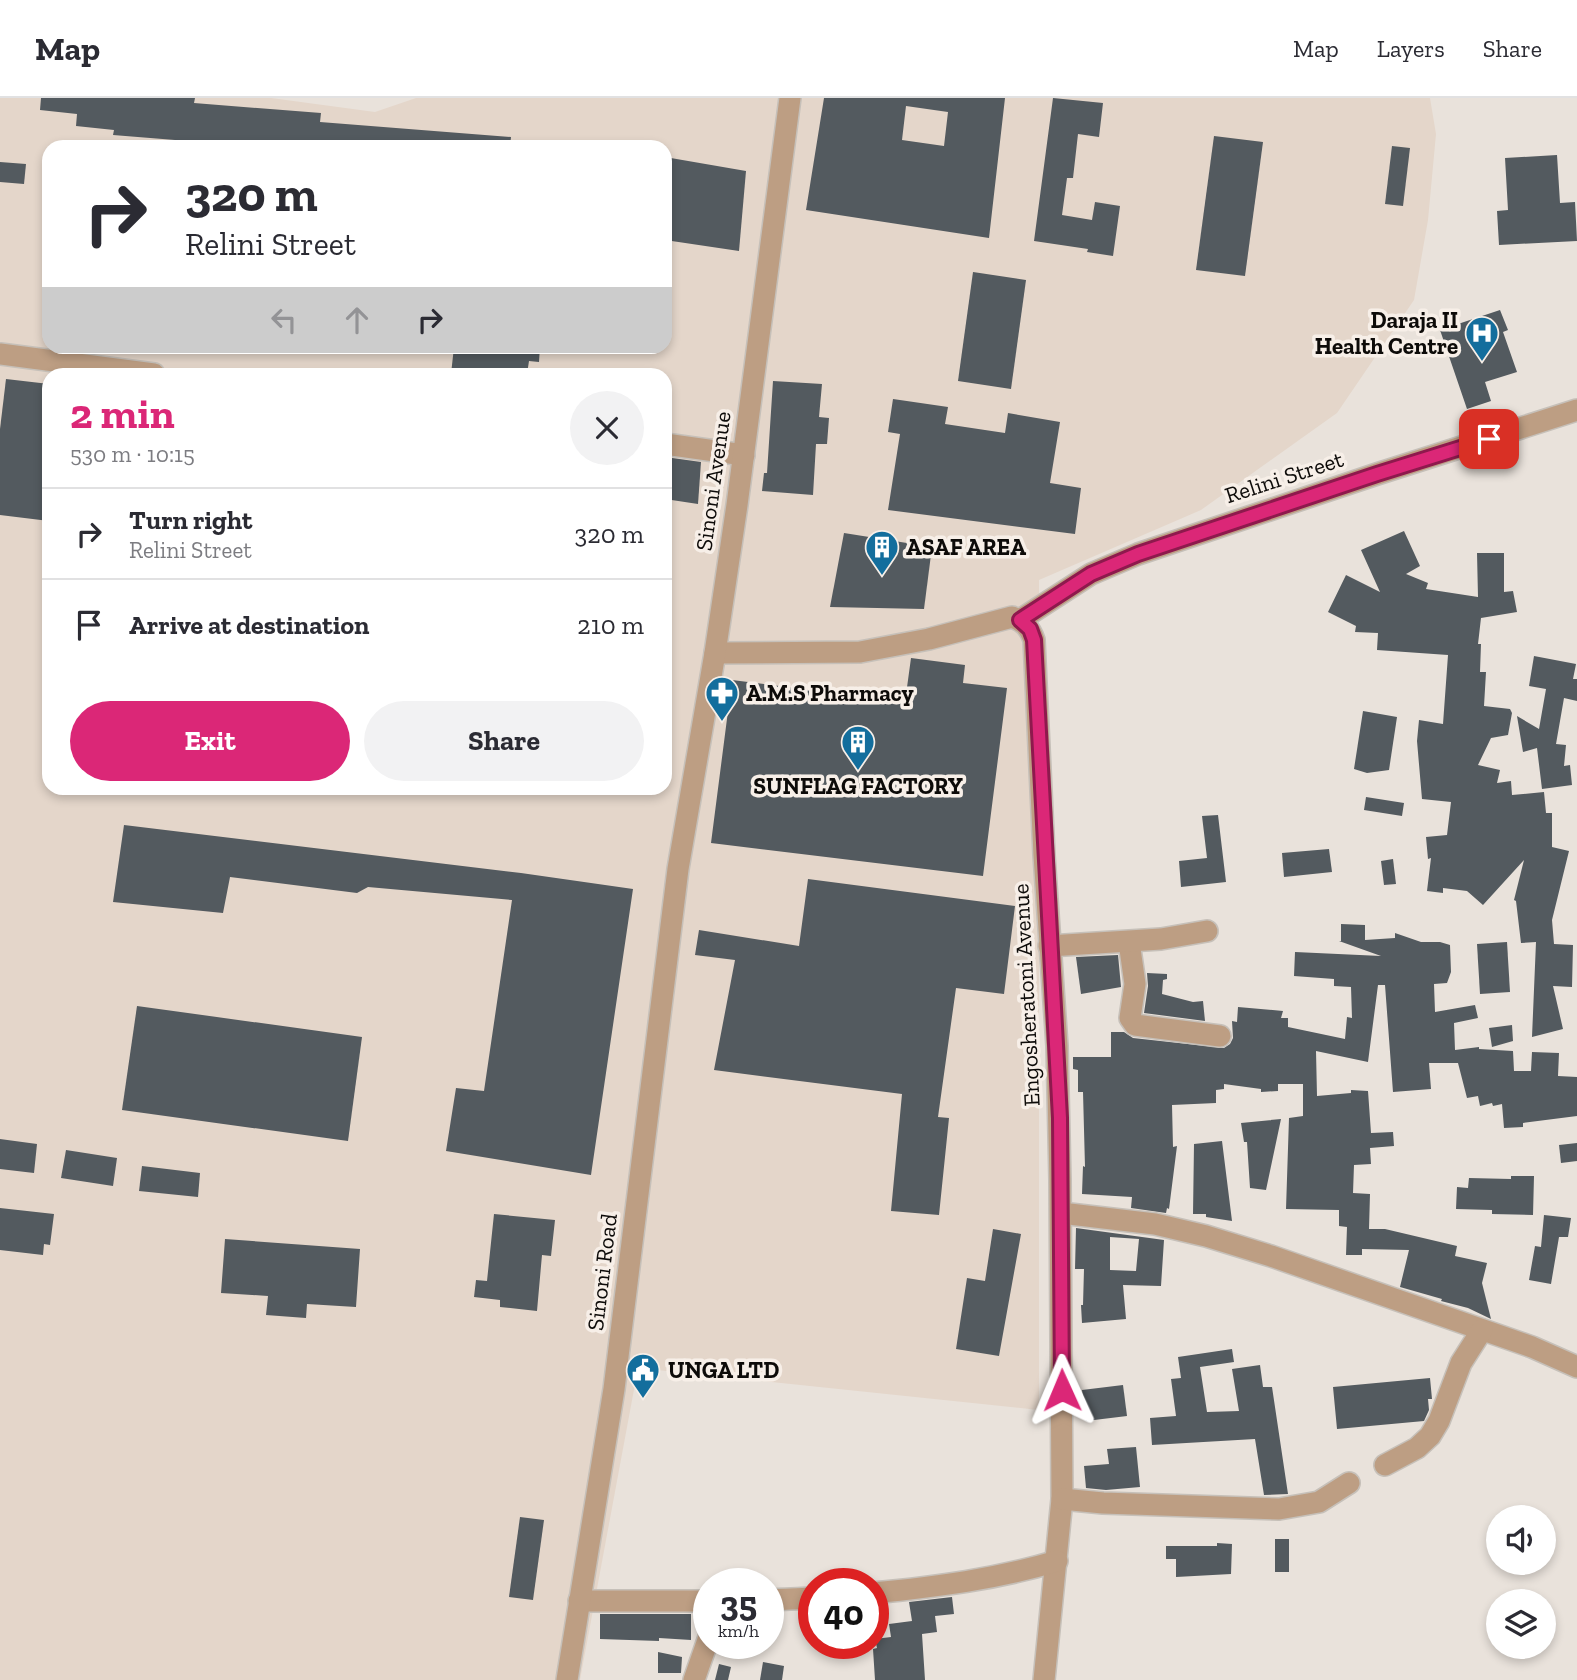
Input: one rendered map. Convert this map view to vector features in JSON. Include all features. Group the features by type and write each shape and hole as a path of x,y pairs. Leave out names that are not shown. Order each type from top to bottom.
{"street":[{"name":"Sinoni Avenue","path":"678,869 715,653 744,455 790,98"},
{"path":"0,354 108,368"},
{"name":"Relini Street","path":"1020,620 1091,574 1138,554 1577,410"},
{"path":"672,445 744,455"},
{"path":"715,653 860,652 929,639 1012,617 1020,620"},
{"name":"Engosheratoni Avenue","path":"1020,620 1030,629 1034,640 1049,946 1057,1046 1061,1213 1062,1499 1044,1680"},
{"name":"Sinoni Road","path":"567,1680 614,1389 678,869"},
{"path":"1049,946 1129,942 1180,937 1207,931"},
{"path":"1129,942 1135,984 1130,1018 1135,1025 1220,1036"},
{"path":"1061,1213 1155,1224 1206,1236 1532,1347 1577,1367"},
{"path":"1385,1465 1417,1448 1430,1436 1439,1422 1461,1363 1482,1330"},
{"path":"1062,1499 1103,1503 1279,1509 1319,1502 1349,1483"},
{"path":"889,1591 990,1578 1057,1561"},
{"path":"579,1601 693,1601"},
{"path":"694,1680 701,1659"}],"shaded area":[{"path":"0,98 271,98 375,112 416,98 1430,98 1436,134 1428,220 1414,300 1337,413 1201,510 1039,580 1039,1410 638,1368 580,1680 0,1680"}],"building":[{"path":"41,98 195,98 194,103 321,113 320,122 511,137 511,140 175,140 113,135 114,130 76,126 77,114 40,110"},
{"path":"824,98 1005,98 989,238 806,210","holes":["906,106 948,112 944,146 902,140"]},
{"path":"1053,98 1103,103 1099,137 1078,134 1073,178 1067,178 1062,215 1092,220 1095,202 1120,206 1113,256 1087,252 1088,249 1034,241"},
{"path":"1214,136 1263,142 1245,276 1196,270"},
{"path":"1392,146 1410,148 1403,206 1385,204"},
{"path":"1557,155 1560,203 1575,202 1577,241 1499,245 1497,211 1508,210 1505,158"},
{"path":"672,158 746,171 739,251 672,241"},
{"path":"0,162 26,164 24,184 0,182"},
{"path":"973,272 1026,280 1011,389 958,381"},
{"name":"Daraja II Health Centre","path":"1500,310 1508,330 1503,332 1517,372 1485,382 1491,401 1467,409 1440,330"},
{"path":"453,354 540,354 539,362 529,361 528,368 452,368"},
{"path":"6,379 42,383 42,520 0,515 0,429"},
{"path":"773,381 822,384 819,417 829,418 827,444 816,444 813,495 762,491 764,473 767,473"},
{"path":"893,399 948,407 945,424 1005,433 1008,413 1060,422 1050,483 1081,488 1075,534 888,510 900,434 888,432"},
{"path":"672,458 701,462 698,504 672,500"},
{"path":"1404,531 1420,566 1406,574 1428,583 1426,589 1478,597 1477,553 1504,553 1504,592 1513,591 1517,612 1481,618 1478,644 1481,644 1480,672 1486,672 1484,706 1510,709 1512,713 1508,735 1491,738 1478,765 1500,770 1497,783 1511,781 1512,795 1544,792 1546,813 1552,813 1552,847 1569,851 1552,920 1554,944 1573,945 1572,987 1553,986 1563,1029 1532,1037 1536,942 1521,943 1514,900 1524,860 1483,905 1467,891 1443,888 1443,893 1427,891 1431,858 1428,859 1426,837 1447,835 1451,802 1422,799 1417,741 1419,720 1443,724 1448,655 1377,650 1378,633 1355,632 1356,626 1328,612 1346,575 1380,592 1361,550"},
{"name":"ASAF AREA","path":"844,533 932,547 924,609 830,607"},
{"path":"1534,656 1576,664 1573,679 1577,679 1577,701 1564,698 1556,744 1566,745 1564,766 1570,765 1572,785 1542,789 1537,748 1523,752 1517,716 1539,729 1546,689 1529,686"},
{"name":"SUNFLAG FACTORY","path":"911,658 965,665 963,683 1007,688 983,876 711,843 732,680 905,702"},
{"path":"1363,711 1397,717 1389,770 1367,773 1354,769"},
{"path":"1366,797 1404,803 1402,816 1364,810"},
{"path":"1218,815 1226,882 1181,887 1179,861 1207,858 1202,816"},
{"path":"124,825 633,889 591,1175 446,1151 456,1088 484,1091 512,900 368,887 357,893 230,877 223,913 113,902"},
{"path":"1329,849 1332,872 1284,877 1282,853"},
{"path":"1393,859 1396,884 1384,885 1381,861"},
{"path":"808,879 1015,906 1004,994 956,988 938,1117 949,1118 939,1215 891,1211 902,1094 714,1070 735,960 695,955 699,930 799,946"},
{"path":"1341,924 1365,925 1365,940 1395,938 1395,933 1421,942 1450,945 1451,972 1447,983 1434,984 1435,1012 1475,1005 1478,1018 1454,1023 1455,1050 1479,1047 1513,1051 1514,1071 1531,1071 1532,1052 1559,1053 1558,1076 1577,1077 1577,1116 1523,1123 1523,1127 1504,1128 1502,1104 1480,1106 1478,1096 1467,1098 1458,1063 1429,1063 1431,1089 1393,1092 1385,985 1378,985 1368,1062 1316,1051 1317,1096 1351,1093 1351,1090 1368,1091 1371,1133 1393,1132 1394,1146 1370,1148 1371,1164 1354,1165 1353,1193 1370,1194 1369,1229 1385,1229 1457,1246 1455,1256 1487,1263 1482,1283 1491,1319 1468,1308 1400,1287 1409,1250 1362,1249 1362,1255 1346,1255 1347,1227 1339,1226 1339,1210 1286,1209 1289,1118 1303,1116 1303,1084 1278,1084 1278,1091 1261,1092 1261,1089 1224,1084 1224,1089 1216,1090 1216,1103 1172,1105 1173,1147 1177,1146 1169,1209 1167,1208 1166,1213 1131,1208 1132,1197 1082,1194 1083,1166 1085,1167 1083,1092 1078,1092 1078,1070 1073,1069 1073,1057 1111,1057 1111,1032 1124,1032 1133,1038 1224,1048 1233,1038 1232,1021 1237,1022 1238,1007 1283,1011 1281,1018 1288,1018 1288,1027 1345,1039 1347,1017 1352,1018 1351,987 1334,986 1334,979 1294,976 1295,952 1381,956 1339,941"},
{"path":"1507,942 1510,992 1480,994 1477,944"},
{"path":"1118,955 1121,987 1081,994 1076,957"},
{"path":"1147,973 1167,974 1167,979 1163,980 1162,994 1193,1002 1203,1001 1205,1021 1144,1013"},
{"path":"137,1006 362,1037 348,1141 122,1110"},
{"path":"1512,1025 1513,1041 1492,1047 1489,1028"},
{"path":"1281,1119 1266,1190 1250,1188 1247,1142 1244,1142 1241,1123"},
{"path":"0,1139 37,1144 34,1173 0,1169"},
{"path":"1222,1141 1232,1221 1206,1217 1206,1214 1193,1214 1194,1144"},
{"path":"1577,1143 1577,1161 1561,1163 1559,1145"},
{"path":"66,1150 117,1158 113,1186 61,1178"},
{"path":"142,1166 200,1173 198,1197 139,1191"},
{"path":"1511,1176 1534,1176 1533,1215 1492,1214 1492,1210 1456,1209 1457,1187 1468,1188 1469,1178 1511,1179"},
{"path":"0,1208 54,1214 50,1245 44,1244 43,1255 0,1250"},
{"path":"494,1214 555,1220 551,1256 542,1255 537,1311 500,1307 500,1300 474,1297 476,1280 487,1281"},
{"path":"1544,1215 1571,1218 1568,1237 1559,1237 1551,1284 1529,1280 1535,1246 1541,1247"},
{"path":"1076,1228 1164,1240 1161,1286 1123,1285 1126,1319 1082,1323 1084,1269 1075,1269","holes":["1110,1237 1139,1239 1136,1271 1110,1270"]},
{"path":"993,1229 1021,1234 999,1356 956,1349 967,1278 985,1281"},
{"path":"225,1239 360,1249 356,1307 307,1304 306,1318 266,1315 268,1296 221,1293"},
{"path":"1232,1349 1234,1362 1200,1367 1207,1412 1239,1411 1232,1369 1260,1365 1263,1387 1272,1387 1288,1494 1264,1495 1255,1439 1152,1445 1150,1418 1176,1416 1171,1379 1181,1378 1178,1357"},
{"path":"1430,1378 1432,1399 1428,1399 1429,1410 1424,1421 1337,1429 1333,1387"},
{"path":"1123,1385 1127,1416 1086,1421 1082,1390"},
{"path":"1136,1447 1140,1487 1106,1490 1086,1488 1084,1466 1109,1464 1107,1449"},
{"path":"520,1517 544,1520 533,1600 509,1597"},
{"path":"1275,1539 1289,1539 1289,1572 1275,1572"},
{"path":"1217,1543 1232,1544 1231,1574 1176,1577 1176,1559 1166,1559 1166,1546 1217,1546"},
{"path":"952,1597 954,1614 935,1616 937,1632 922,1634 925,1680 875,1680 874,1659 889,1659 889,1624 912,1621 909,1602"},
{"path":"600,1614 691,1614 691,1640 600,1639"},
{"path":"658,1652 682,1657 681,1673 658,1673"},
{"path":"763,1662 784,1666 782,1680 760,1680"},
{"path":"719,1664 731,1667 728,1680 715,1680"}],"place":[{"name":"Daraja II Health Centre","path":"1482,363"},
{"name":"ASAF AREA","path":"882,577"},
{"name":"A.M.S Pharmacy","path":"722,723"},
{"name":"SUNFLAG FACTORY","path":"858,772"},
{"name":"UNGA LTD","path":"643,1400"}],"route":[{"path":"1062,1390 1057,1046 1045,878 1034,640 1030,629 1020,620 1091,574 1138,554 1489,439"}]}
